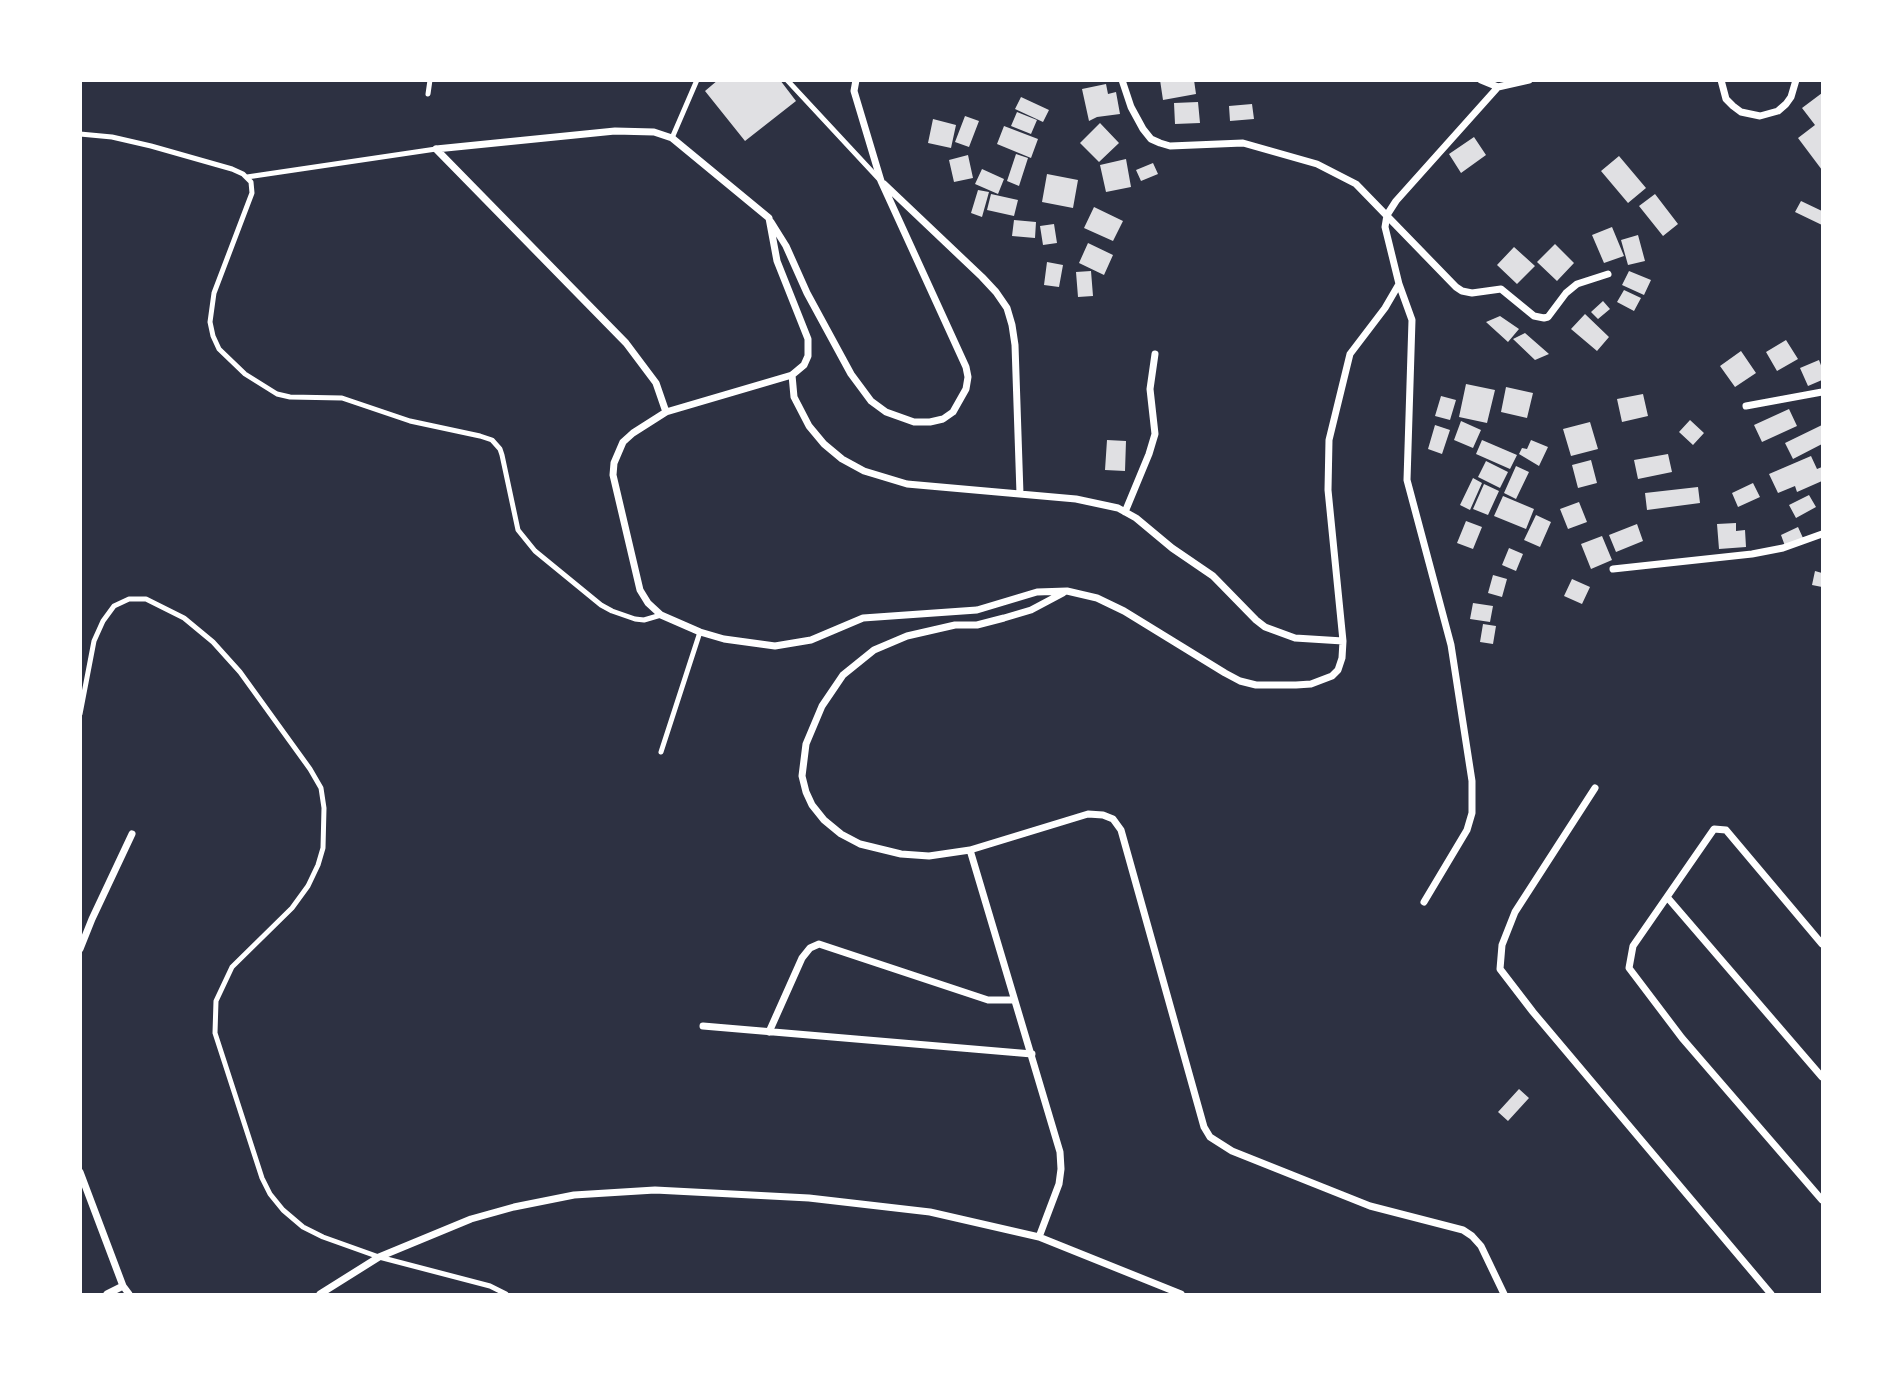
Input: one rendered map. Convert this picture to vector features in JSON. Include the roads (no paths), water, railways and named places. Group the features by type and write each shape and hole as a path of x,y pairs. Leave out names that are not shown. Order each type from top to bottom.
{"street":[{"path":"436,149 615,131 654,132 672,138 769,218 851,374 871,401 899,418 930,422 943,419 953,412 966,389 966,367 881,181 854,91 856,80"},
{"path":"1122,80 1131,107 1152,139 1170,146 1243,143 1317,164 1356,184 1456,287 1472,293 1501,289 1537,318 1548,317 1566,293 1577,284 1608,274"},
{"path":"1481,80 1498,87 1529,80"},
{"path":"1721,80 1726,99 1733,106 1741,112 1760,116 1778,111 1786,104 1796,80"},
{"path":"1424,902 1468,830 1472,813 1472,781 1451,645 1407,480 1412,320 1399,284 1385,227 1387,215 1396,201 1498,87"},
{"path":"436,149 626,343 656,383 666,412"},
{"path":"881,181 982,277 1007,308 1015,345 1020,494"},
{"path":"769,218 777,261 808,339 808,356 804,365 792,375 666,412 623,442 614,463 613,475 640,590 648,603 661,615 700,632 752,645 793,645 863,618 977,610 1037,592 1068,591 1097,598 1124,611 1225,673 1256,685 1311,684 1332,676 1340,664 1343,641 1331,541 1329,440 1350,355 1385,308 1399,284"},
{"path":"1125,512 1155,434 1150,389 1155,354"},
{"path":"792,375 794,397 809,426 824,444 842,459 864,471 907,484 1098,503 1125,512 1213,576 1265,627 1295,638 1343,641"},
{"path":"1746,406 1822,392"},
{"path":"1613,569 1752,554 1783,548 1822,534"},
{"path":"1068,591 1031,610 1004,618 907,636 874,650 843,675 831,692 806,744 802,776 812,805 824,820 841,834 870,847 901,854 929,856 970,850 1088,814 1103,815 1113,820 1121,830 1204,1127 1210,1137 1232,1151 1370,1206 1463,1230 1481,1246 1504,1294"},
{"path":"1595,788 1516,912 1502,945 1500,969 1533,1012 1771,1294"},
{"path":"1822,944 1726,830 1714,829 1633,946 1629,968 1682,1038 1822,1200"},
{"path":"80,949 132,834"},
{"path":"970,850 1060,1152 1059,1184 1039,1237"},
{"path":"1667,897 1822,1077"},
{"path":"769,1031 802,958 810,948 819,944 988,1000 1014,1000"},
{"path":"703,1026 1032,1054"},
{"path":"80,1172 123,1286 130,1294"},
{"path":"320,1294 379,1257 471,1219 574,1195 655,1190 783,1197 930,1212 1039,1237 1181,1294"},
{"path":"107,1294 123,1286"}],"lane":[{"path":"428,94 430,80"},
{"path":"672,138 698,80"},
{"path":"787,80 881,181"},
{"path":"80,134 140,143 232,169 251,182 252,193 211,308 213,336 219,349 230,361 277,394 290,397 342,398 410,421 492,440 502,455 518,530 535,551 601,606 635,619 645,620 661,615"},
{"path":"247,177 436,149"},
{"path":"80,714 94,641 103,621 114,606 129,599 146,599 184,618 213,642 240,672 310,769 321,788 324,808 323,848 308,886 292,908 232,967 216,1001 215,1032 262,1178 270,1195 284,1210 303,1227 323,1237 379,1257 490,1286 506,1294"},
{"path":"661,752 700,632"}]}
